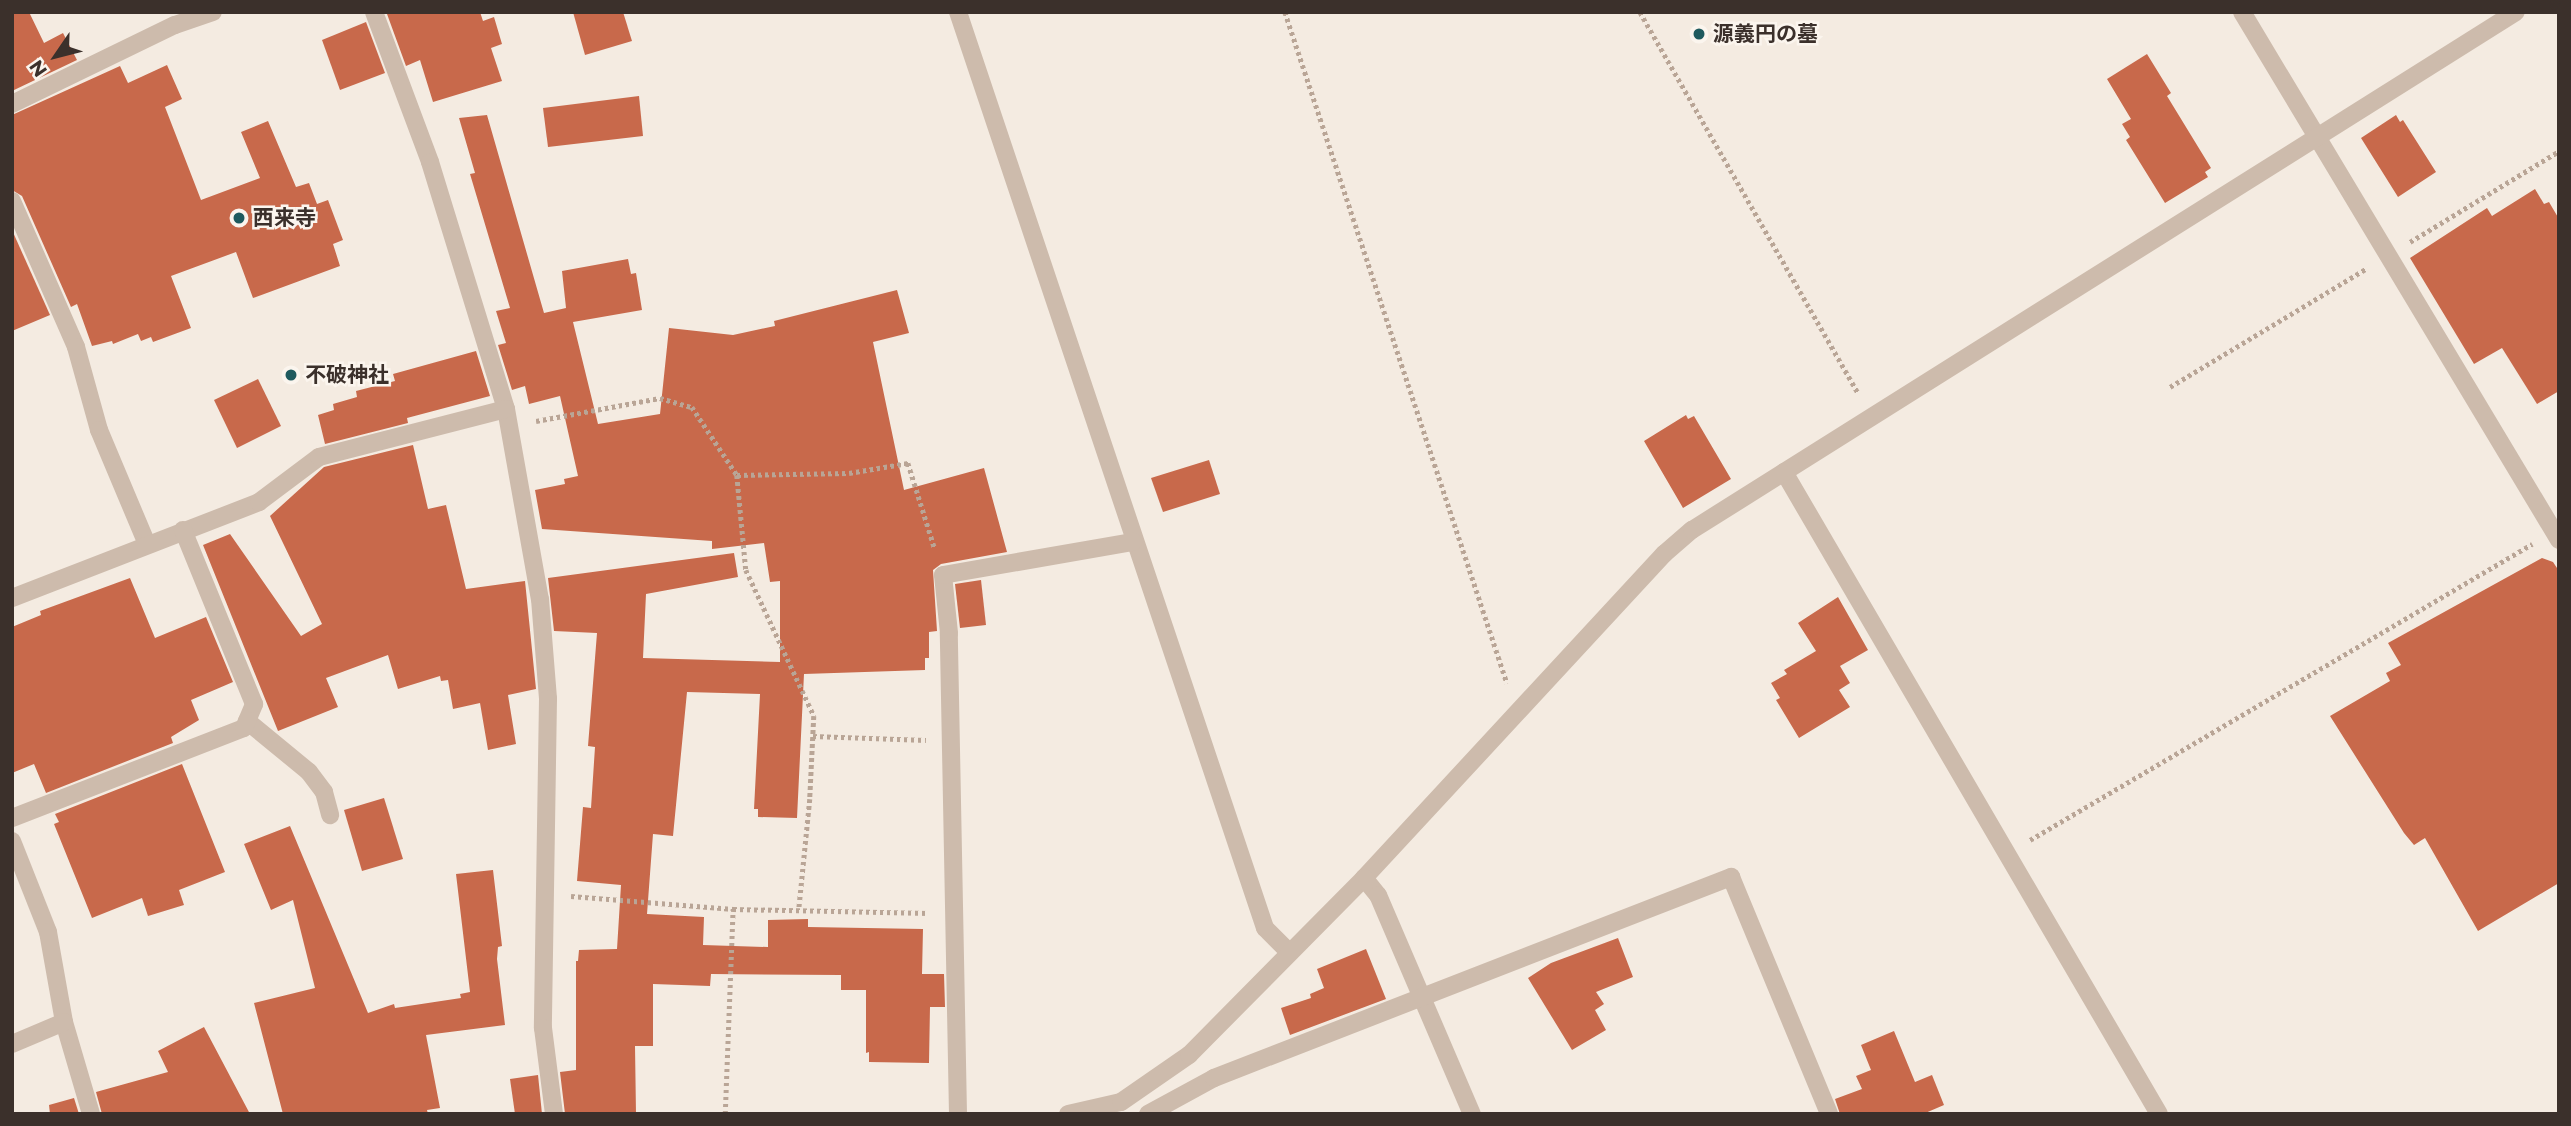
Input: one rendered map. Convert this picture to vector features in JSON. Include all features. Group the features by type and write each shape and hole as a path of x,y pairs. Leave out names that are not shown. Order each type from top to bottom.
{"street":[{"path":"12,104 175,25 212,12"},
{"path":"374,12 430,162 508,417 540,599 548,699 543,1028 554,1114"},
{"path":"958,12 1133,542 1265,928 1288,951"},
{"path":"2242,12 2557,537"},
{"path":"1068,1114 1124,1108 1189,1055 1288,951 1364,878 1664,554 1692,530 2516,12"},
{"path":"12,201 76,347 99,430 147,544"},
{"path":"12,598 259,502 319,457 508,417"},
{"path":"1784,472 1907,678 2005,855 2159,1114"},
{"path":"12,818 244,728 254,704 183,530"},
{"path":"958,1114 949,633 943,575 1133,542"},
{"path":"247,721 309,772 324,792 330,815"},
{"path":"12,841 48,932 64,1022 91,1114"},
{"path":"1148,1114 1214,1078 1731,877 1829,1114"},
{"path":"1364,878 1378,895 1472,1114"},
{"path":"12,1044 64,1022"}],"path":[{"path":"1285,12 1517,713"},
{"path":"1640,12 1872,416"},
{"path":"508,417 660,398 692,407 737,475 746,570 814,716 799,910"},
{"path":"737,475 849,473 908,463 943,575"},
{"path":"2005,855 2525,547 2557,537"},
{"path":"813,736 951,741"},
{"path":"545,893 733,909 955,913"},
{"path":"725,1114 733,909"}],"building":[{"path":"12,12 29,12 44,43 63,33 77,60 12,91"},
{"path":"480,12 483,21 494,17 502,44 491,48 502,81 433,102 420,60 406,66 387,14"},
{"path":"573,12 623,12 632,41 585,55"},
{"path":"366,22 385,73 340,90 322,40"},
{"path":"2147,54 2171,93 2167,96 2211,168 2205,172 2208,177 2165,203 2126,140 2130,137 2122,124 2131,119 2107,79"},
{"path":"167,65 182,99 165,107 201,200 260,178 241,132 268,121 296,187 309,183 317,204 328,200 343,240 333,244 340,266 253,298 236,252 171,276 191,328 153,342 151,337 141,341 138,334 113,344 112,341 92,346 77,304 71,307 22,196 12,190 12,115 120,66 128,83"},
{"path":"639,96 643,136 548,147 543,108"},
{"path":"487,115 544,313 566,308 562,271 628,259 631,274 636,273 642,310 573,322 598,424 660,414 669,328 733,335 775,326 774,321 897,290 909,333 873,342 904,490 984,468 1007,552 941,564 933,570 937,631 929,632 929,658 925,658 925,670 804,674 797,818 758,817 758,809 754,809 760,694 687,692 673,836 653,834 647,914 704,917 703,945 768,947 768,920 808,919 808,927 923,929 922,974 944,974 945,1007 930,1007 929,1063 869,1062 869,1052 866,1053 866,990 841,990 841,975 711,974 710,986 653,984 653,1046 635,1046 636,1114 565,1114 560,1072 576,1070 576,961 579,950 617,949 621,885 577,881 583,807 591,808 595,747 588,746 597,633 554,631 548,578 734,553 738,577 646,594 643,658 780,662 780,581 770,582 764,543 712,549 712,541 542,529 535,490 565,484 564,479 578,476 560,396 529,404 525,386 512,390 498,345 506,343 496,311 510,308 470,174 475,173 459,118"},
{"path":"2396,115 2400,122 2403,120 2436,172 2398,197 2361,138"},
{"path":"2535,189 2544,204 2549,202 2559,219 2559,391 2537,404 2502,348 2474,364 2410,258 2487,208 2492,216"},
{"path":"12,230 50,315 12,331"},
{"path":"476,351 490,396 407,418 408,423 325,444 318,415 334,410 333,404 357,397 356,391 395,381 393,374"},
{"path":"258,379 281,426 237,448 214,400"},
{"path":"1686,415 1688,419 1694,416 1731,479 1683,508 1644,441"},
{"path":"413,445 428,509 446,505 466,589 525,581 536,689 508,695 516,744 488,750 480,703 453,709 448,680 441,681 440,676 398,689 388,655 326,678 338,707 278,731 203,545 230,534 301,636 322,624 270,516 324,467"},
{"path":"1209,460 1220,494 1163,512 1151,478"},
{"path":"2542,558 2553,562 2559,571 2559,883 2478,931 2425,838 2414,845 2404,833 2330,716 2390,681 2386,673 2401,665 2388,643"},
{"path":"130,578 155,638 206,617 233,682 191,700 199,720 171,737 173,743 46,793 34,764 12,773 12,627 41,615 40,611"},
{"path":"981,580 986,625 960,628 955,584"},
{"path":"1838,597 1868,650 1840,666 1850,683 1839,690 1850,707 1799,738 1776,700 1780,698 1771,683 1787,674 1784,670 1816,651 1798,623"},
{"path":"182,764 225,872 179,890 184,905 148,916 142,898 92,918 54,824 59,822 55,814"},
{"path":"384,798 403,859 362,871 344,810"},
{"path":"290,826 368,1013 394,1004 395,1008 461,998 460,994 470,992 456,874 493,870 502,946 498,947 497,959 505,1025 426,1035 440,1108 427,1110 428,1114 283,1114 254,1003 315,988 293,900 271,910 244,844"},
{"path":"1618,938 1633,977 1596,992 1604,1004 1595,1010 1606,1030 1572,1050 1528,978 1551,963"},
{"path":"1366,949 1386,999 1290,1035 1281,1008 1311,998 1310,994 1324,988 1317,969"},
{"path":"204,1027 250,1114 102,1114 96,1092 168,1072 158,1051"},
{"path":"1894,1031 1915,1082 1932,1075 1944,1105 1923,1114 1840,1114 1835,1099 1862,1089 1856,1076 1871,1070 1861,1045"},
{"path":"538,1075 542,1114 515,1114 510,1079"},
{"path":"74,1098 79,1114 50,1114 49,1105"}],"place":[{"name":"源義円の墓","path":"1699,34"},
{"name":"西来寺","path":"239,218"},
{"name":"不破神社","path":"291,375"}]}
